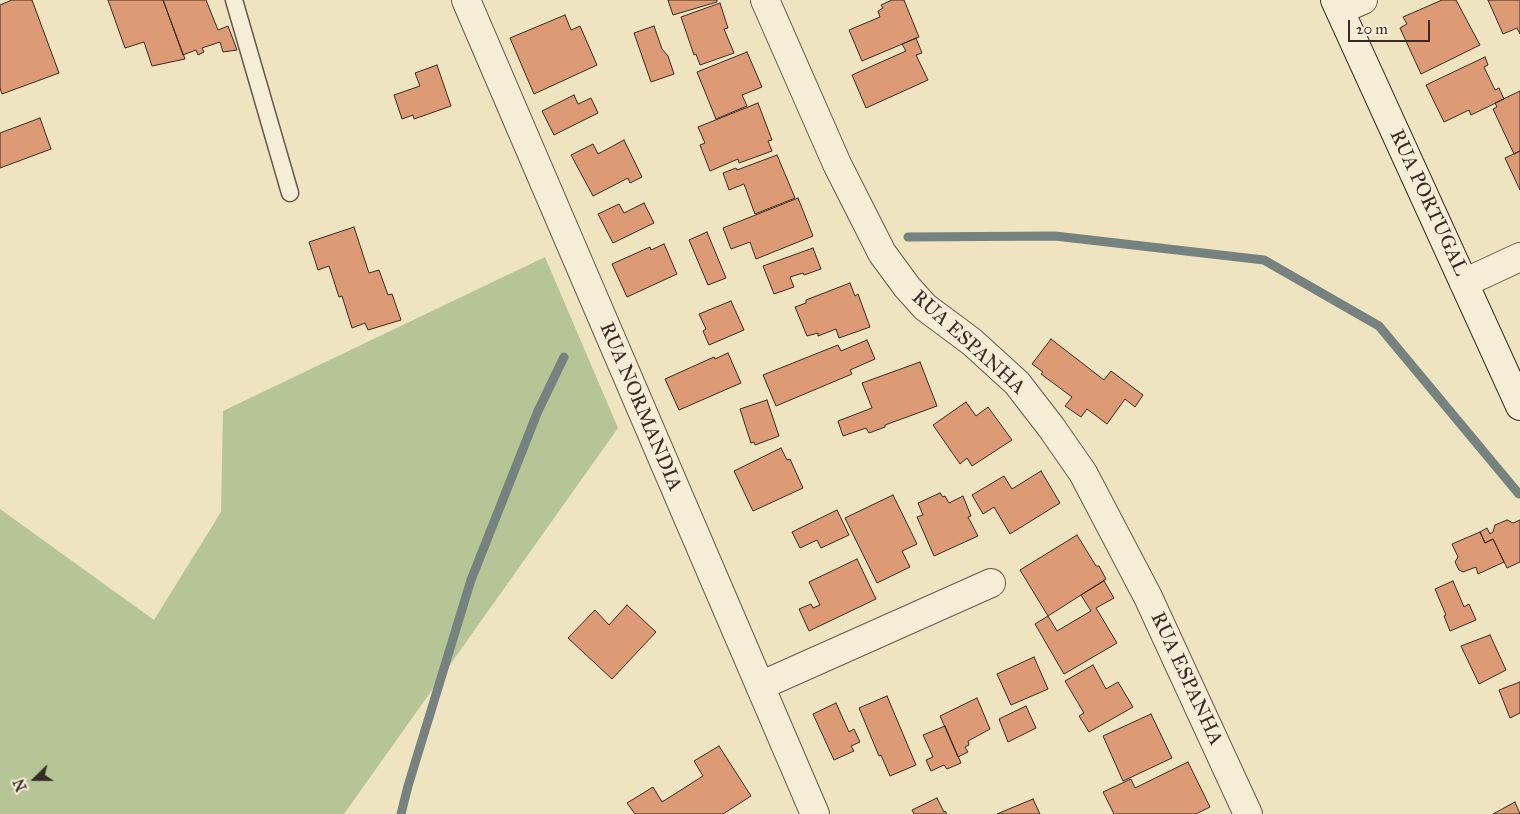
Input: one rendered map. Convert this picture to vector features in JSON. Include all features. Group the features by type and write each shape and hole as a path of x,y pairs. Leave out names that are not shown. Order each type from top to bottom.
{"street":[{"name":"RUA NORMANDIA","path":"466,0 815,814"},
{"name":"RUA ESPANHA","path":"766,0 837,164 882,253 906,287 925,307 972,342 1017,383 1051,426 1083,473 1148,597 1248,814"},
{"name":"RUA PORTUGAL","path":"1346,4 1464,283 1520,406"},
{"path":"1464,283 1520,257"},
{"path":"760,686 991,583"}],"lane":[{"path":"234,0 290,193"}],"green space":[{"path":"545,257 618,428 344,814 0,814 0,509 154,620 221,512 223,411"}],"building":[{"path":"12,0 32,0 59,73 2,94 0,88 0,5"},
{"path":"108,0 163,0 185,59 152,66 144,42 125,48"},
{"path":"163,0 206,0 218,30 228,26 237,50 223,52 220,42 202,48 204,52 198,55 196,50 183,55"},
{"path":"668,0 717,0 717,2 673,15"},
{"path":"892,0 904,0 919,37 862,61 849,30 880,17 878,11 883,8 881,5"},
{"path":"1442,0 1456,0 1480,45 1421,74 1400,28 1407,24 1403,17"},
{"path":"1488,0 1520,0 1520,34 1517,28 1503,34"},
{"path":"720,3 728,28 724,29 734,53 700,65 696,54 694,55 681,17"},
{"path":"565,15 571,30 580,26 597,65 534,94 510,38"},
{"path":"654,26 674,74 651,82 634,33"},
{"path":"916,38 922,53 916,55 928,80 866,108 852,75 906,51 902,44"},
{"path":"747,52 762,87 742,95 747,106 716,119 697,72"},
{"path":"1485,57 1488,65 1484,67 1495,90 1499,88 1504,99 1471,115 1469,110 1444,122 1426,85"},
{"path":"437,65 451,106 414,119 413,115 402,119 394,95 420,86 415,73"},
{"path":"1520,91 1520,151 1514,154 1493,109 1497,107 1495,103"},
{"path":"574,95 578,104 591,98 598,113 554,135 542,111"},
{"path":"758,103 772,140 768,141 772,151 739,163 738,159 710,171 700,145 705,143 698,127"},
{"path":"40,118 51,149 0,168 0,133"},
{"path":"624,140 642,177 630,183 628,178 593,196 571,155 593,144 598,154"},
{"path":"1520,151 1520,190 1505,158"},
{"path":"777,155 795,198 755,214 744,184 729,190 723,173 736,168 737,170"},
{"path":"798,198 813,236 756,259 750,242 731,249 723,228"},
{"path":"644,203 654,223 613,243 598,214 619,204 624,213"},
{"path":"354,227 369,273 379,270 388,295 392,294 401,320 368,330 365,323 352,328 342,296 339,297 329,266 318,270 309,242"},
{"path":"707,232 726,278 708,285 689,240"},
{"path":"664,244 677,274 627,297 612,264 650,247 651,250"},
{"path":"813,248 821,269 804,275 803,273 790,277 794,287 774,294 763,266"},
{"path":"850,283 855,296 858,294 870,327 839,338 836,329 818,336 818,333 807,336 795,307 806,303 806,300"},
{"path":"731,301 744,330 709,345 703,331 706,329 699,314"},
{"path":"1051,339 1104,380 1111,371 1143,395 1135,407 1125,399 1107,424 1087,409 1081,417 1065,406 1072,397 1041,374 1043,372 1032,364"},
{"path":"867,340 875,359 850,370 852,374 776,406 763,375 838,345 841,351"},
{"path":"728,353 741,383 679,410 665,379 714,357 715,359"},
{"path":"920,362 937,406 885,425 885,427 869,433 866,428 843,436 838,421 872,408 862,383"},
{"path":"767,400 779,436 755,445 754,442 751,443 740,409"},
{"path":"966,402 976,416 988,407 1012,440 972,466 967,458 960,464 933,425"},
{"path":"781,448 787,460 790,459 803,488 753,511 734,471"},
{"path":"1041,471 1060,503 1010,534 994,507 983,514 972,495 1004,476 1012,489"},
{"path":"940,493 943,497 945,496 949,503 963,496 971,516 968,517 978,536 934,556 917,517 923,515 918,503"},
{"path":"893,495 917,544 902,551 910,567 877,583 845,518"},
{"path":"837,510 849,535 821,548 817,540 800,548 792,532"},
{"path":"1507,520 1513,523 1520,520 1520,562 1507,568 1493,539 1485,543 1480,532 1487,528 1490,534 1493,532 1495,525"},
{"path":"1480,532 1485,543 1493,539 1504,562 1478,574 1476,567 1463,572 1459,570 1455,562 1458,557 1452,544"},
{"path":"1077,535 1106,579 1048,616 1020,570"},
{"path":"857,559 876,599 809,631 799,609 811,604 813,608 820,605 809,582"},
{"path":"1104,581 1114,598 1096,608 1117,643 1064,674 1035,624 1048,616 1057,631 1091,611 1081,595"},
{"path":"1453,581 1464,607 1469,604 1476,620 1450,631 1444,616 1446,615 1435,589"},
{"path":"627,605 656,632 612,679 568,638 595,610 609,625"},
{"path":"1490,635 1506,670 1479,684 1461,646"},
{"path":"1034,657 1048,689 1011,705 997,674"},
{"path":"1093,665 1106,689 1118,682 1133,707 1089,732 1079,716 1084,713 1065,681"},
{"path":"1520,682 1520,713 1510,718 1499,690"},
{"path":"887,696 916,765 890,776 881,755 879,756 859,708"},
{"path":"977,698 990,729 968,741 969,745 965,747 968,752 958,757 940,716"},
{"path":"836,703 849,732 854,729 860,742 851,746 854,751 834,760 813,714"},
{"path":"1026,706 1036,728 1008,742 999,719"},
{"path":"1151,714 1172,758 1123,781 1103,736"},
{"path":"945,726 961,763 947,769 944,765 931,771 926,760 933,757 923,735"},
{"path":"719,746 751,796 723,814 635,814 627,803 653,787 662,802 703,776 694,761"},
{"path":"1188,762 1210,807 1196,814 1114,814 1103,792 1131,779 1135,788"},
{"path":"937,798 947,814 914,814 912,810"},
{"path":"1033,799 1040,814 997,814"},
{"path":"1515,802 1520,814 1493,814"}],"waterway":[{"path":"908,237 1055,236 1264,260 1379,326 1519,494"},
{"path":"401,814 471,580 538,411 564,357"}]}
